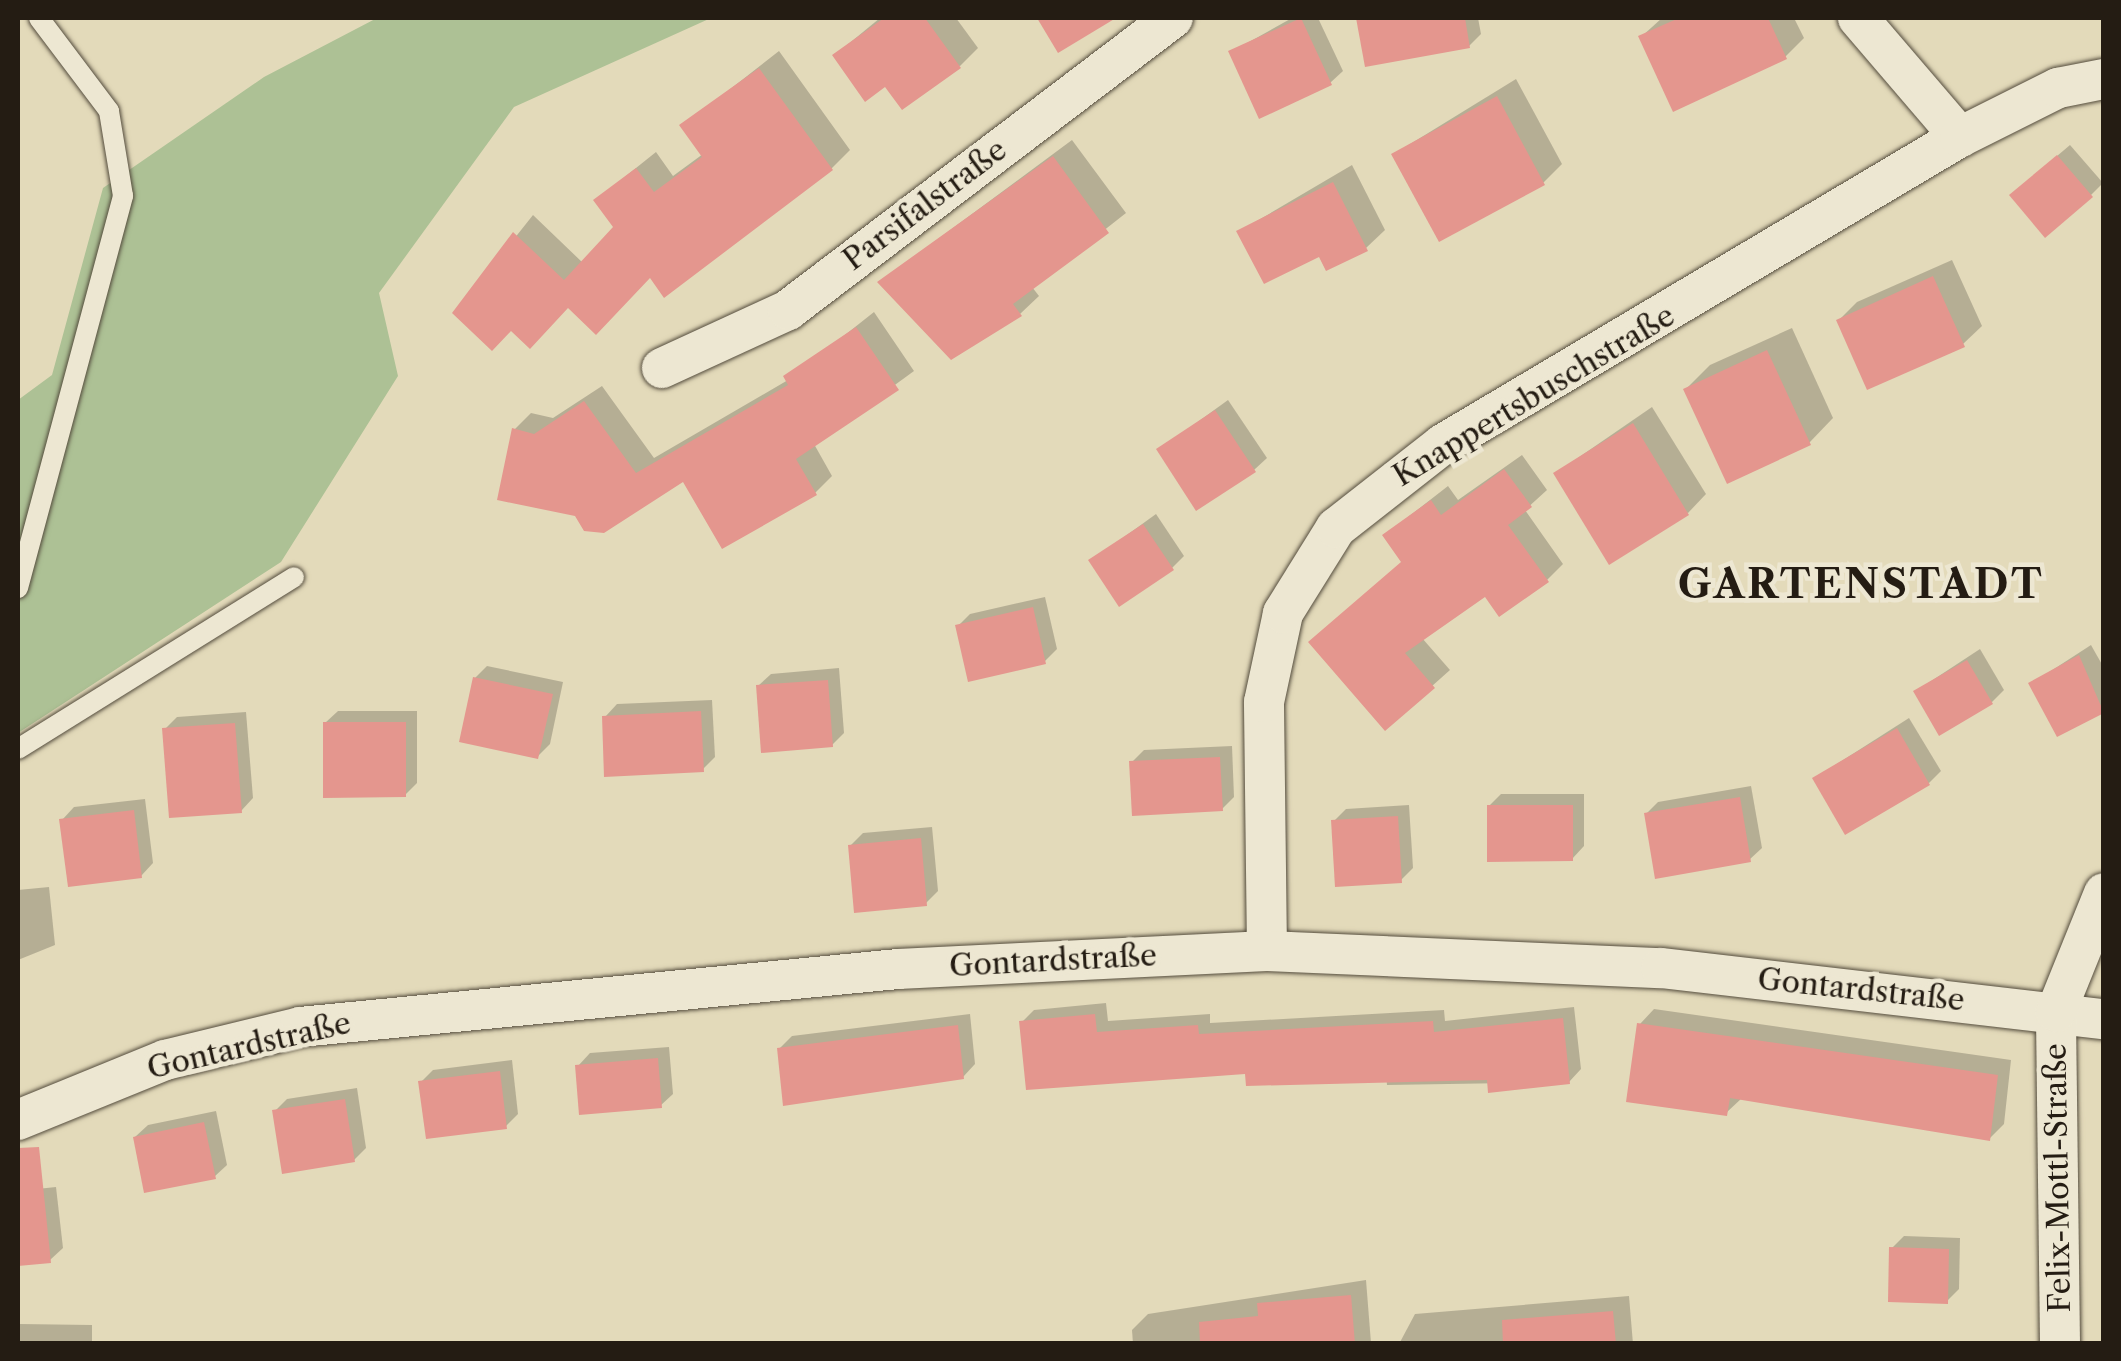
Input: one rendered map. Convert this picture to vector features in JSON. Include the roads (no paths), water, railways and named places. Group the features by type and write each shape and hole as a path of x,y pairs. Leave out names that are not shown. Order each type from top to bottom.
{"street":[{"name":"Parsifalstraße","path":"662,368 788,310 1173,18"},
{"path":"1858,18 1960,137 2058,88 2104,79"},
{"name":"Knappertsbuschstraße","path":"1267,951 1264,702 1283,613 1336,528 1443,444 1960,137"},
{"path":"2056,1012 2104,893"},
{"name":"Gontardstraße","path":"18,1120 165,1060 300,1028 898,969 1267,951 1662,968 2104,1018"},
{"name":"Felix-Mottl-Straße","path":"2056,1012 2060,1344"}],"lane":[{"path":"18,588 123,196 108,110 44,22"},
{"path":"18,749 294,577"}],"district":[{"name":"GARTENSTADT","path":"1861,584"}]}
